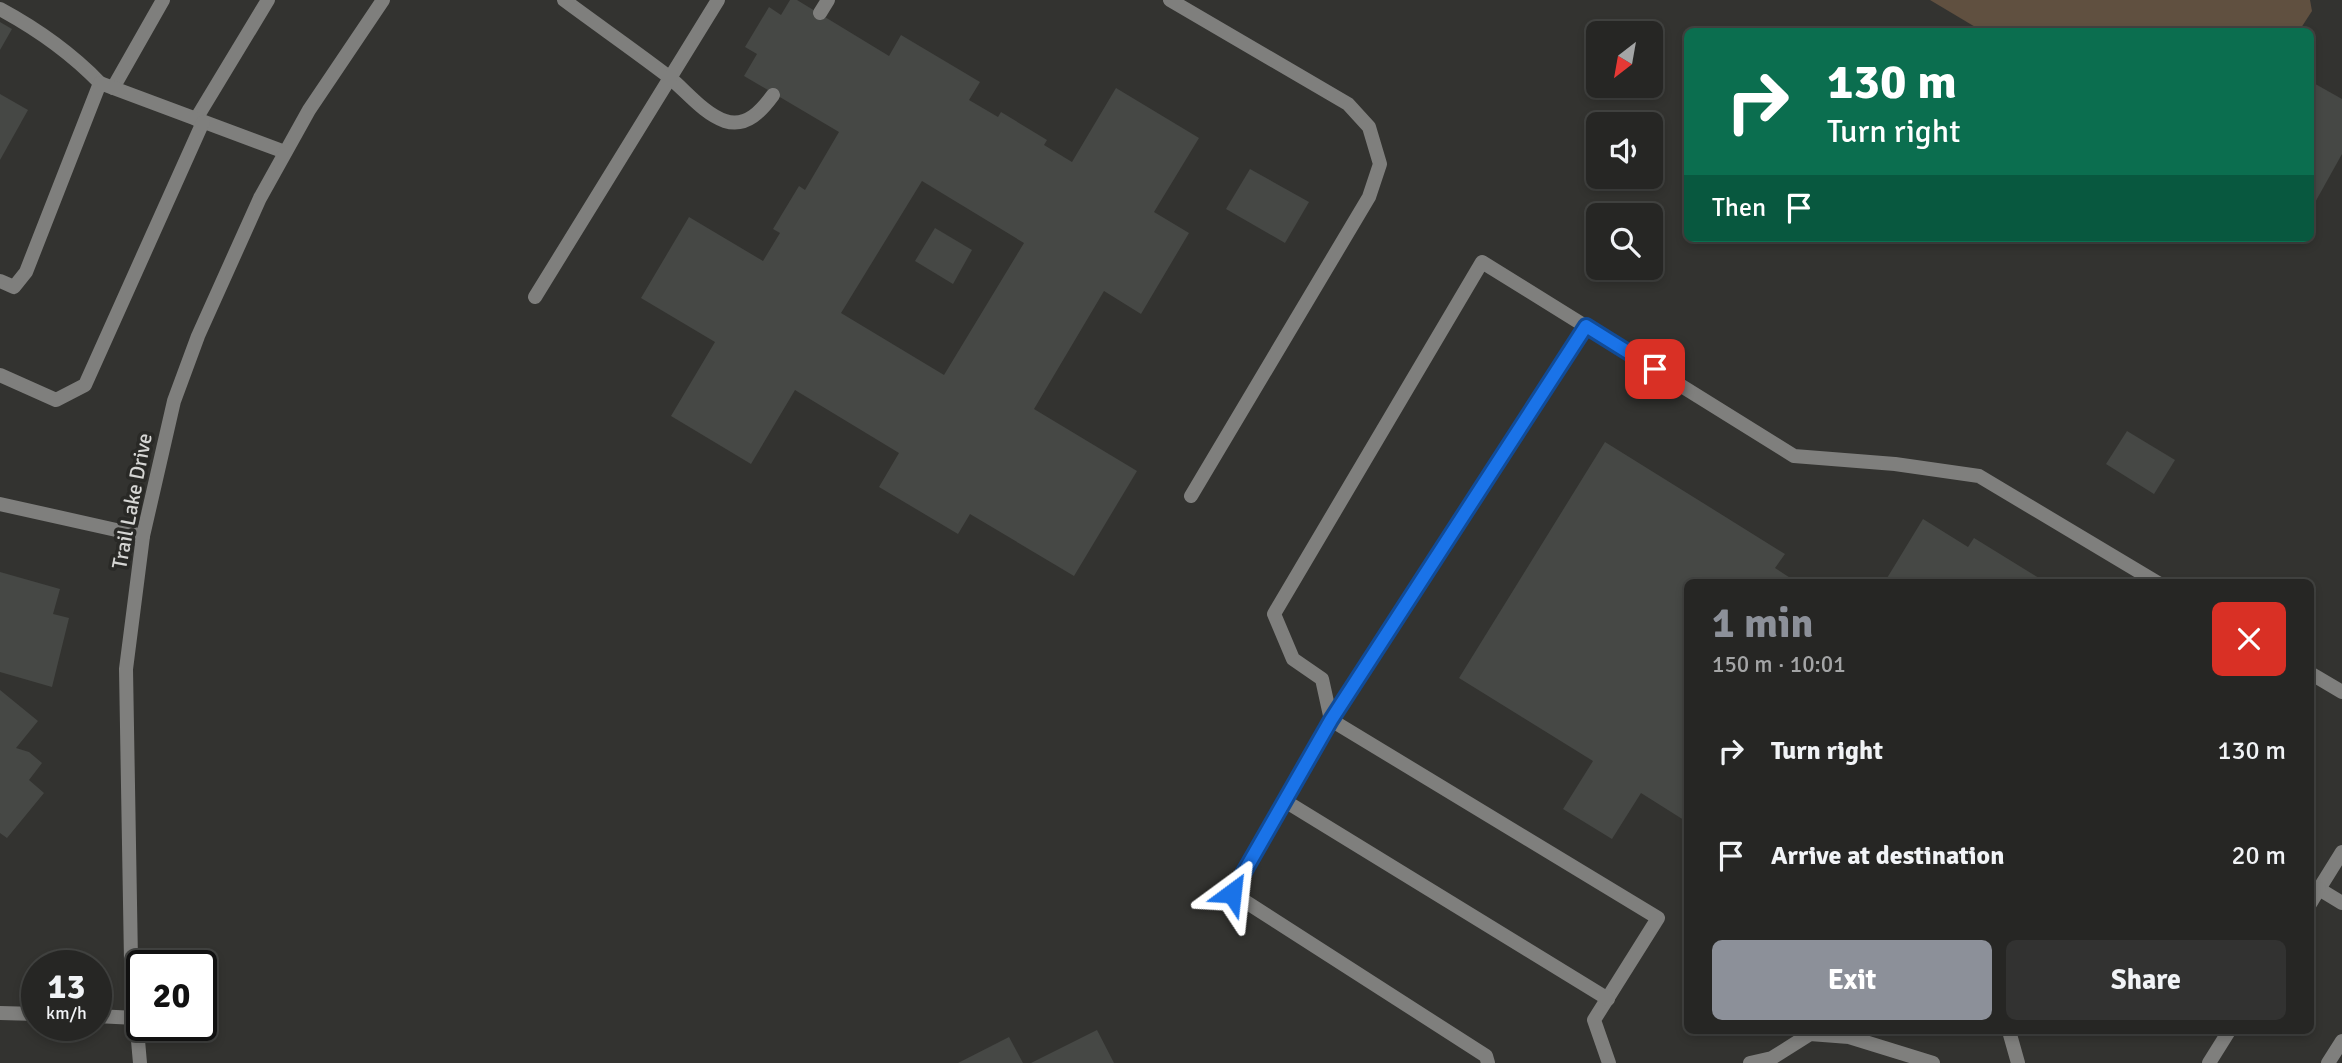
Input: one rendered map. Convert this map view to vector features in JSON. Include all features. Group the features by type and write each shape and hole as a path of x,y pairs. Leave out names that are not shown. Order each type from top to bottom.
{"street":[{"path":"0,281 14,287 26,272 106,85 163,0"},
{"path":"0,375 56,400 85,385 200,120 268,0"},
{"name":"Trail Lake Drive","path":"131,950 126,669 143,536 174,401 209,311 260,198 309,110 383,0"},
{"path":"564,0 670,78 709,111 726,121 745,120 758,115 774,95"},
{"path":"536,297 718,0"},
{"path":"820,13 828,0"},
{"path":"1170,0 1348,104 1369,127 1380,164 1369,197 1191,496"},
{"path":"0,9 74,56 106,85 285,152"},
{"path":"1609,1063 1594,1020 1658,918 1331,720 1322,679 1293,659 1274,614 1482,262 1794,456 1895,464 1979,476 2151,579"},
{"path":"1488,1063 1486,1056 1232,893 1331,720 1586,326"},
{"path":"0,504 143,536"},
{"path":"2314,675 2342,692"},
{"path":"1285,801 1608,999"},
{"path":"2314,897 2342,852"},
{"path":"2319,889 2342,903"},
{"path":"0,1013 21,1014"},
{"path":"1754,1063 1772,1058 1808,1034"},
{"path":"1820,1034 1849,1037 1933,1063"},
{"path":"2010,1034 2018,1063"},
{"path":"2209,1063 2227,1034"},
{"name":"Trail Lake Drive","path":"139,1041 141,1063"},
{"path":"2328,1063 2342,1041"}],"shaded area":[{"path":"1930,0 2310,0 2312,11 2301,28 1977,28"}],"building":[{"path":"790,0 797,0 889,56 901,35 980,82 969,100 998,117 1001,112 1047,140 1044,145 1072,162 1116,88 1199,138 1154,212 1189,233 1141,314 1104,291 1034,409 1137,471 1074,576 970,514 958,534 879,487 899,453 795,390 751,464 671,416 715,342 641,298 689,217 763,261 780,233 773,229 799,186 805,190 839,132 744,76 757,54 745,47 769,7 781,15","holes":["922,181 1024,243 944,375 841,313"]},
{"path":"0,22 12,29 0,50"},
{"path":"2314,83 2342,99 2342,154 2314,204"},
{"path":"0,94 28,110 0,160"},
{"path":"1250,169 1309,202 1285,243 1226,209"},
{"path":"935,228 972,250 953,284 915,261"},
{"path":"2127,431 2175,460 2154,494 2106,464"},
{"path":"1605,442 1785,554 1775,568 1792,579 1684,579 1684,820 1641,793 1612,839 1563,809 1593,761 1459,678"},
{"path":"1923,519 1968,547 1974,538 2041,579 1886,579"},
{"path":"0,572 60,589 53,614 69,618 52,687 0,672"},
{"path":"0,690 38,721 16,748 29,752 42,763 29,780 44,793 7,838 0,833"},
{"path":"1097,1030 1114,1063 1031,1063"},
{"path":"1009,1037 1023,1063 958,1063"}],"route":[{"path":"1232,893 1331,720 1586,326 1655,369"}]}
